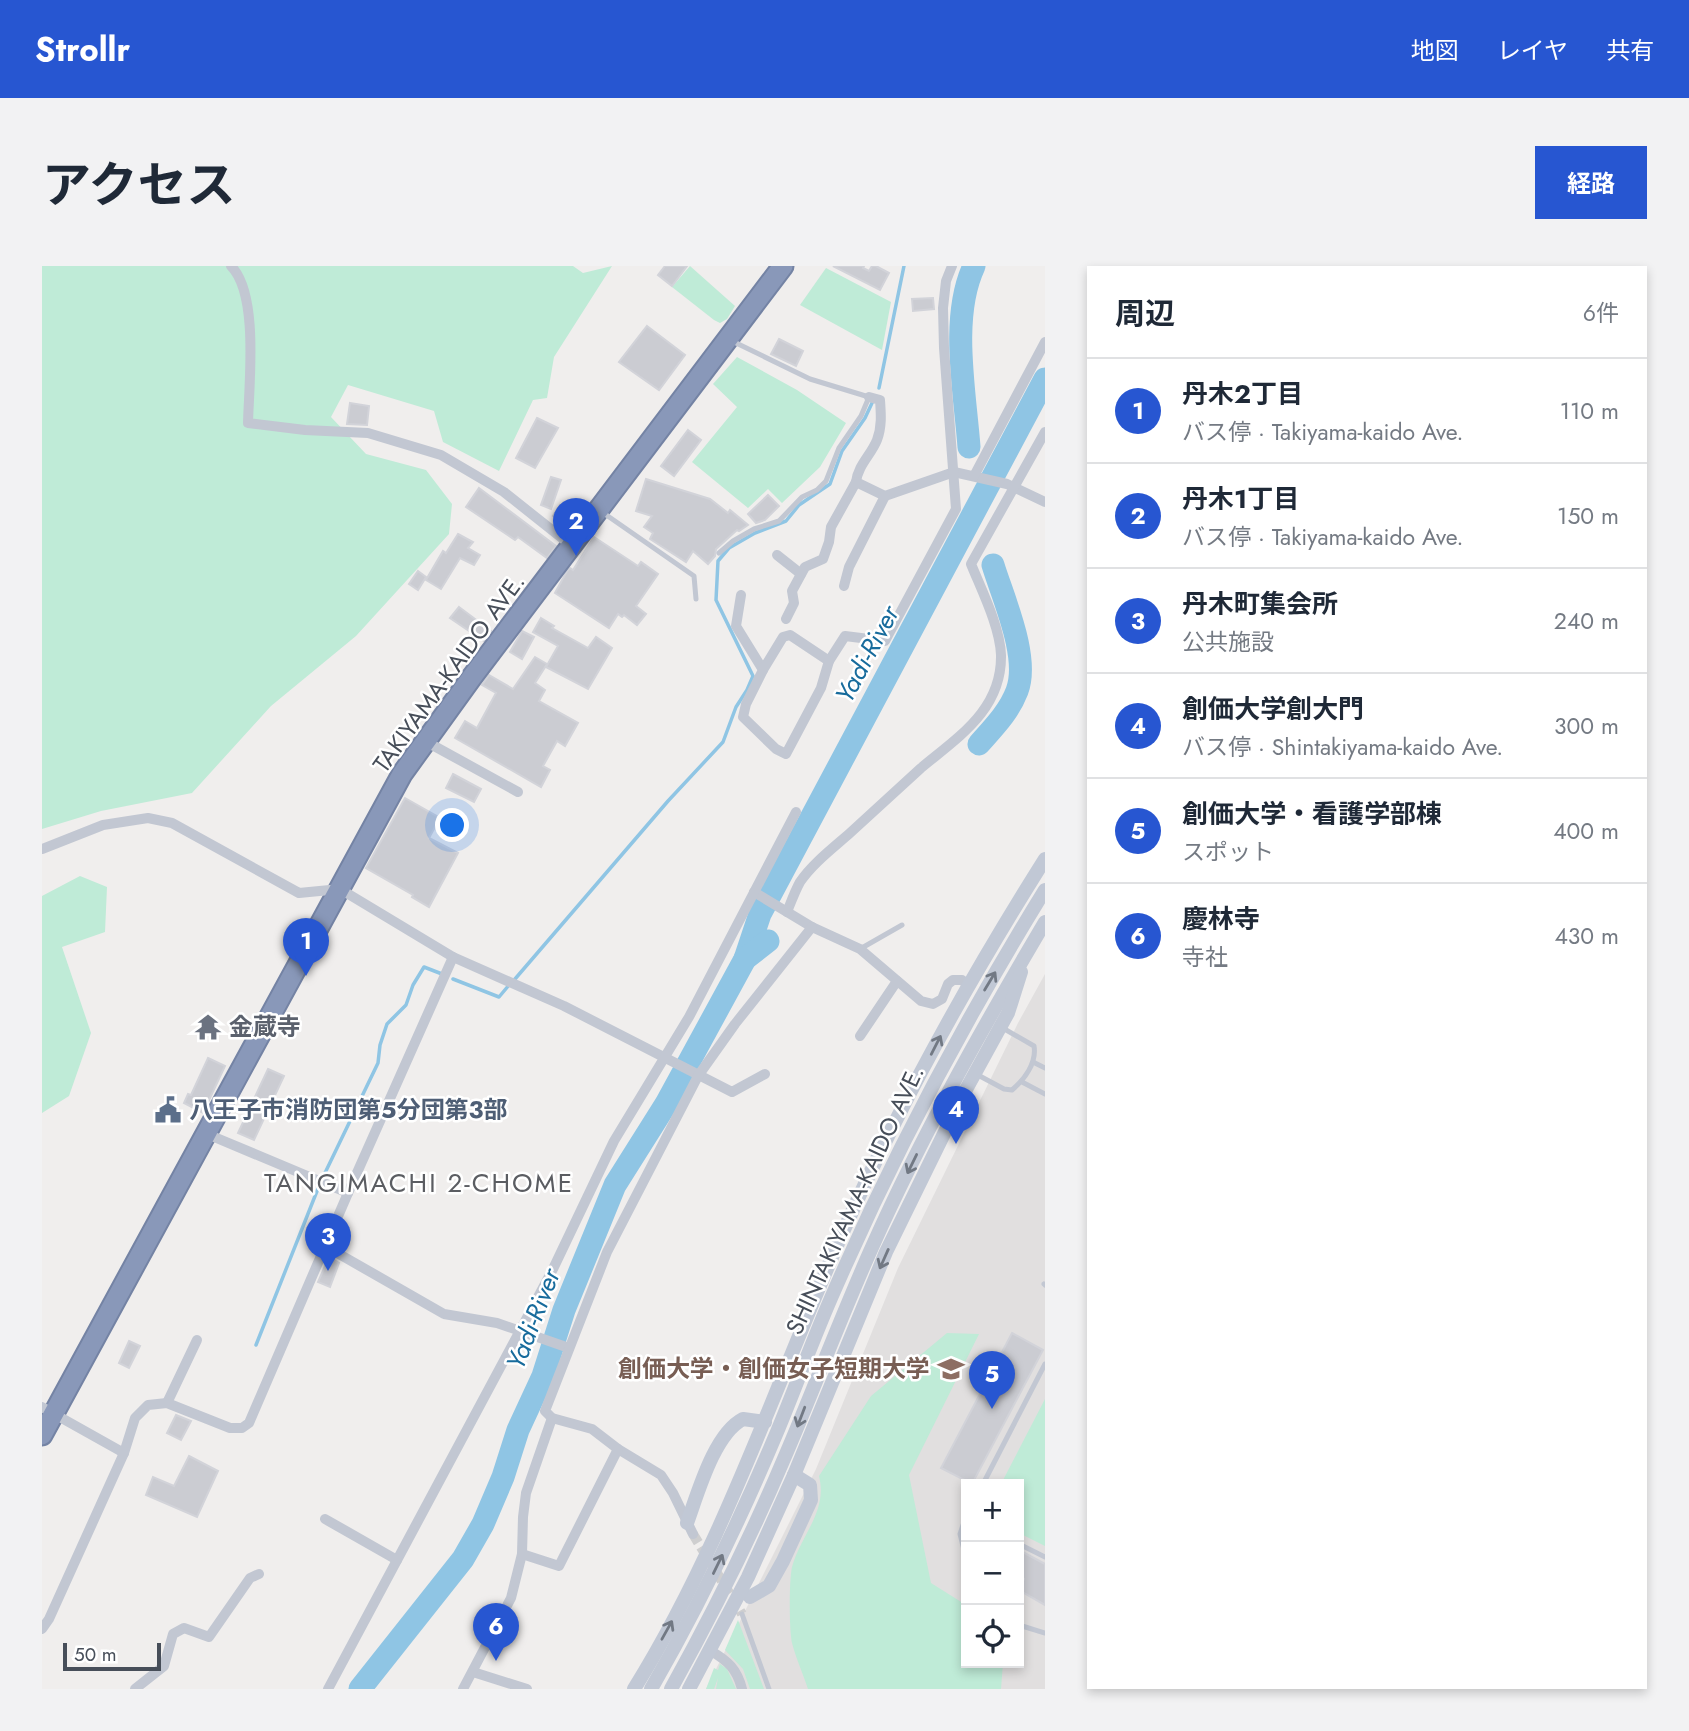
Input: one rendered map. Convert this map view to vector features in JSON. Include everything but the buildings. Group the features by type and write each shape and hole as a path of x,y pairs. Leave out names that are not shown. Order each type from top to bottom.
{"highway":[{"name":"TAKIYAMA-KAIDO AVE.","path":"42,1435 48,1410 208,1135 402,774 783,266"}],"main road":[{"path":"634,1689 674,1619 730,1501 844,1230 947,1023 1045,859"},
{"name":"SHINTAKIYAMA-KAIDO AVE.","path":"651,1689 710,1580 747,1502 835,1289 913,1122 984,990 1045,890"},
{"name":"SHINTAKIYAMA-KAIDO AVE.","path":"671,1689 696,1644 758,1516 886,1217 976,1039 1045,922"},
{"path":"689,1689 748,1577 794,1475 886,1252 975,1073 1008,1013 1026,954"},
{"path":"690,1528 702,1482 723,1438 743,1419 765,1422"},
{"path":"750,1597 769,1587 811,1500 810,1485 794,1475"}],"street":[{"path":"230,266 240,276 250,321 248,423 305,430 368,433 441,456 504,492 572,546"},
{"path":"879,653 956,509 943,308 946,281 952,266"},
{"path":"977,476 1045,342"},
{"path":"786,619 794,603 792,591 805,567 823,559 830,542 831,527 856,482 865,458 877,442 881,422 880,400 869,397"},
{"path":"784,909 800,882 829,852 983,714 999,677 1001,654 992,618 971,564 1011,486 1045,432"},
{"path":"844,586 849,566 885,496 954,472 1011,486 1045,502"},
{"path":"856,482 885,496"},
{"path":"777,555 801,574"},
{"path":"741,595 736,626 763,670"},
{"path":"829,661 790,635 783,637 746,704 743,717 786,754 821,688 829,661 845,636 885,641"},
{"path":"425,741 518,792"},
{"path":"328,1689 553,1269 614,1141 668,1059 796,812"},
{"path":"42,849 103,825 148,818 172,822 299,894 340,889 453,957 564,1006 732,1092 765,1074"},
{"path":"756,893 812,927 860,949 921,1001 933,1003 942,999 948,984 953,980 962,981 969,986"},
{"path":"690,1528 662,1475 618,1449 592,1429 552,1418 545,1411 565,1346 607,1252 697,1075 812,927"},
{"path":"42,1629 49,1619 124,1453 135,1418 148,1405 167,1403 230,1428 242,1428 249,1423 453,957"},
{"path":"860,1036 897,981"},
{"path":"208,1135 348,1193"},
{"path":"325,1246 444,1314 497,1323 565,1346"},
{"path":"167,1403 197,1340"},
{"path":"48,1410 124,1453"},
{"path":"463,1689 511,1598 522,1554 526,1493 552,1418"},
{"path":"522,1554 559,1566 618,1449"},
{"path":"325,1520 397,1560"},
{"path":"135,1689 164,1666 173,1633 184,1628 209,1637 250,1577 259,1574"},
{"path":"710,1651 733,1666 742,1689"},
{"path":"473,1672 527,1689"}],"lane":[{"path":"719,553 754,529 779,521 802,496 817,490 826,481 839,448 861,416 869,397 810,379 738,346 729,339"},
{"path":"599,511 694,576 696,598"},
{"path":"860,949 902,925"},
{"path":"975,1073 1004,1089 1012,1090 1022,1082 1035,1054 1034,1046 1000,1027"},
{"path":"1032,1062 1045,1068"},
{"path":"1022,1082 1045,1094"},
{"path":"986,1479 1045,1364"},
{"path":"1024,1546 1045,1557"},
{"path":"742,1614 769,1689"},
{"path":"1024,1627 1045,1633"}],"shaded area":[{"name":"創価大学・創価女子短期大学","path":"1045,974 1045,1689 706,1689 816,1469 898,1268 1018,1023"}],"green space":[{"path":"42,266 573,266 583,273 612,266 554,357 547,398 533,400 499,471 443,442 434,411 348,385 331,417 366,454 426,470 452,504 449,534 356,636 271,706 192,793 101,811 42,829"},
{"path":"690,266 735,306 727,319 720,323 714,320 672,287"},
{"path":"826,268 891,302 882,350 800,305"},
{"path":"737,357 797,390 846,423 820,467 782,503 768,489 748,508 692,462 737,407 713,384"},
{"path":"80,876 107,887 105,932 62,947 91,1033 69,1096 42,1113 42,896"},
{"path":"947,1333 979,1334 909,1475 931,1583 961,1602 961,1668 1003,1668 1001,1689 808,1689 792,1643 792,1567 817,1512 821,1489 819,1476 871,1396"},
{"path":"1045,1399 1045,1546 1024,1536 1024,1479 1004,1479"},
{"path":"738,1620 764,1689 750,1689 743,1669 725,1650"},
{"path":"720,1664 727,1669 736,1689 716,1689 718,1678 714,1689 706,1689 714,1668 718,1670"}],"waterway":[{"path":"879,388 904,266"},
{"name":"Yadi-River","path":"969,447 962,379 961,331 967,286 974,266"},
{"name":"Yadi-River","path":"745,959 760,914 1045,379"},
{"path":"515,979 668,801 723,742 736,707 753,676 716,600 718,561 729,548 755,533 786,521 799,505 830,484 842,451 872,403"},
{"name":"Yadi-River","path":"979,744 1010,706 1020,677 1014,628 993,565"},
{"name":"Yadi-River","path":"360,1689 463,1559 483,1524 503,1477 518,1430 543,1376 564,1310 615,1185 666,1104 745,959 768,941"},
{"path":"324,1175 378,1063 387,1024 406,1005 413,985 424,967 442,974"},
{"path":"453,979 499,997 509,985"},
{"path":"256,1345 319,1186"}],"tunnel":[{"path":"693,1534 742,1614"}],"place":[{"name":"丹木1丁目","path":"576,556"},
{"name":"丹木2丁目","path":"306,976"},
{"name":"金蔵寺","path":"208,1027"},
{"name":"八王子市消防団第5分団第３部","path":"168,1110"},
{"name":"創価大学創大門","path":"956,1144"},
{"name":"丹木町集会所","path":"328,1271"},
{"name":"創価大学・創価女子短期大学","path":"951,1369"},
{"name":"創価大学・看護学部棟","path":"992,1409"},
{"name":"慶林寺","path":"496,1661"}],"district":[{"name":"TANGIMACHI 2-CHOME","path":"419,1183"}]}
